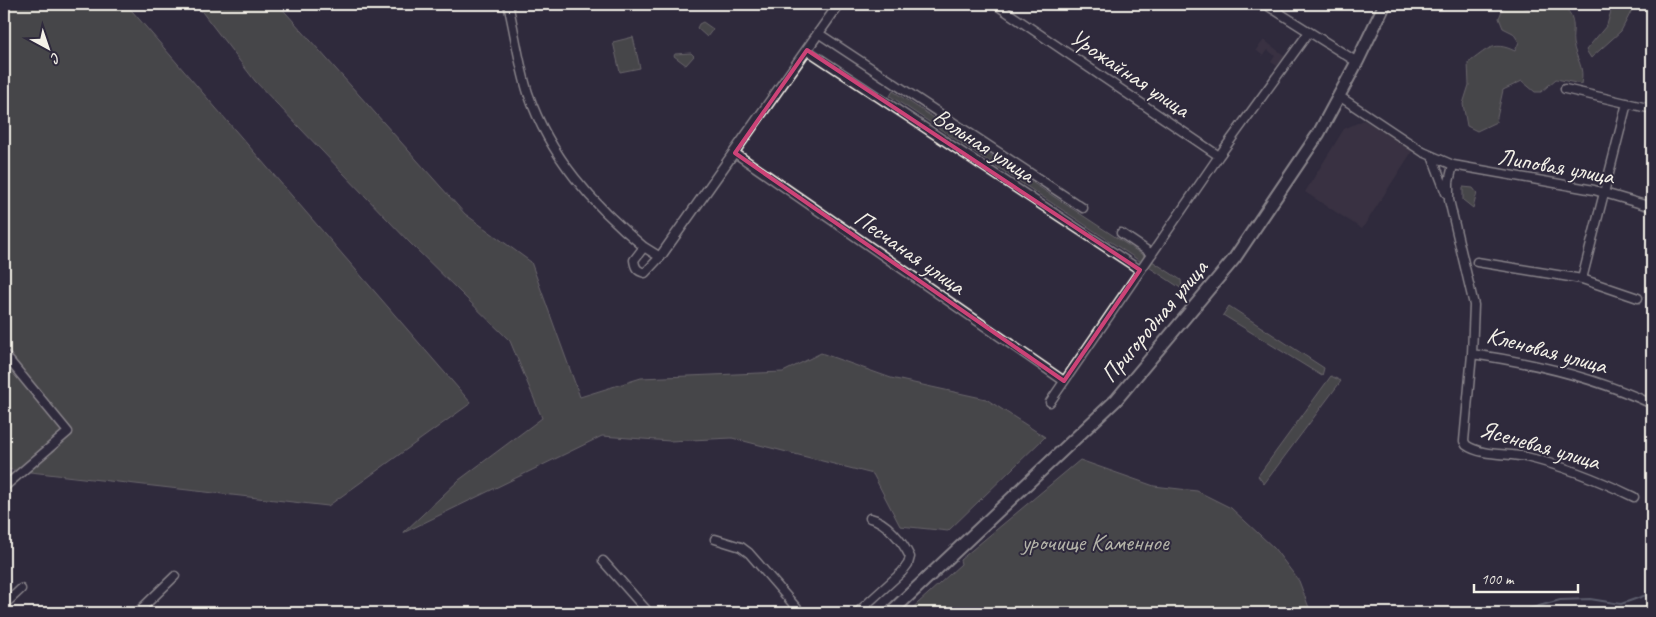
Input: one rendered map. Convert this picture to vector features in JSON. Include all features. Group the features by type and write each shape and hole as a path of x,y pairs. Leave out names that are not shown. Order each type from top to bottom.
{"main road":[{"name":"Пригородная улица","path":"890,613 1116,400 1234,259 1280,193 1339,96 1385,4"}],"street":[{"path":"508,4 528,92 545,134 560,160 584,191 609,218 644,247 660,257"},
{"path":"644,247 634,260 635,267 639,272 645,273 660,257 839,4"},
{"name":"Урожайная улица","path":"995,4 1219,156"},
{"path":"1265,4 1357,62"},
{"path":"1050,402 1219,156 1309,32"},
{"name":"Вольная улица","path":"818,33 1083,208"},
{"name":"Вольная улица","path":"807,50 1140,270"},
{"path":"1565,89 1652,109"},
{"name":"Липовая улица","path":"1339,96 1432,156 1453,165 1604,192 1652,207"},
{"path":"1582,279 1627,103"},
{"name":"Песчаная улица","path":"735,153 1064,381"},
{"path":"1432,156 1449,200"},
{"path":"1449,200 1453,165"},
{"name":"Кленовая улица","path":"1449,200 1474,305 1472,354 1536,364 1598,381 1652,404"},
{"path":"1121,233 1152,254"},
{"path":"1477,262 1582,279 1638,298"},
{"path":"4,354 68,432 4,487"},
{"name":"Ясеневая улица","path":"1472,354 1464,442 1470,448 1525,457 1571,470 1634,497"},
{"path":"857,613 902,572 908,564 910,557 905,547 879,520 870,518"},
{"path":"715,539 741,547 749,553 801,613"},
{"path":"603,561 649,613"},
{"path":"137,613 176,576"},
{"path":"4,605 21,589"}],"highlighted area":[{"path":"807,50 1140,270 1064,381 735,153"}],"shaded area":[{"path":"1264,40 1285,56 1277,66 1271,62 1275,56 1268,50 1263,56 1256,50"},
{"path":"1364,120 1413,150 1362,229 1305,192 1344,129"}],"green space":[{"path":"4,4 126,4 471,403 328,506 4,469"},
{"path":"196,4 278,4 465,214 531,262 580,397 641,378 783,372 821,353 891,378 986,399 1045,437 948,531 900,526 873,474 732,438 670,441 602,436 403,533 459,480 542,418 510,341 410,243 255,81"},
{"path":"1513,4 1533,10 1539,7 1558,5 1568,11 1573,23 1574,49 1582,72 1581,84 1556,79 1541,92 1535,92 1522,81 1503,90 1496,122 1477,131 1467,126 1463,104 1469,85 1468,63 1490,48 1501,46 1515,51 1519,42 1513,33 1503,28 1499,18 1503,8"},
{"path":"1613,4 1635,4 1621,31 1591,58 1586,50 1607,25"},
{"path":"703,22 713,29 707,37 697,28"},
{"path":"633,37 640,68 620,72 613,42"},
{"path":"691,53 694,56 686,65 674,56 675,54"},
{"path":"893,91 1181,280 1182,289 890,96"},
{"path":"1463,187 1473,188 1477,193 1473,208 1463,200"},
{"path":"1229,306 1324,368 1322,376 1223,315"},
{"path":"1331,376 1341,381 1264,484 1258,476"},
{"name":"урочище Каменное","path":"1080,460 1154,486 1197,491 1231,508 1274,548 1299,581 1311,613 907,613 961,564 960,560"}],"waterway":[{"path":"1515,613 1560,600 1590,599 1621,604 1652,593"}]}
